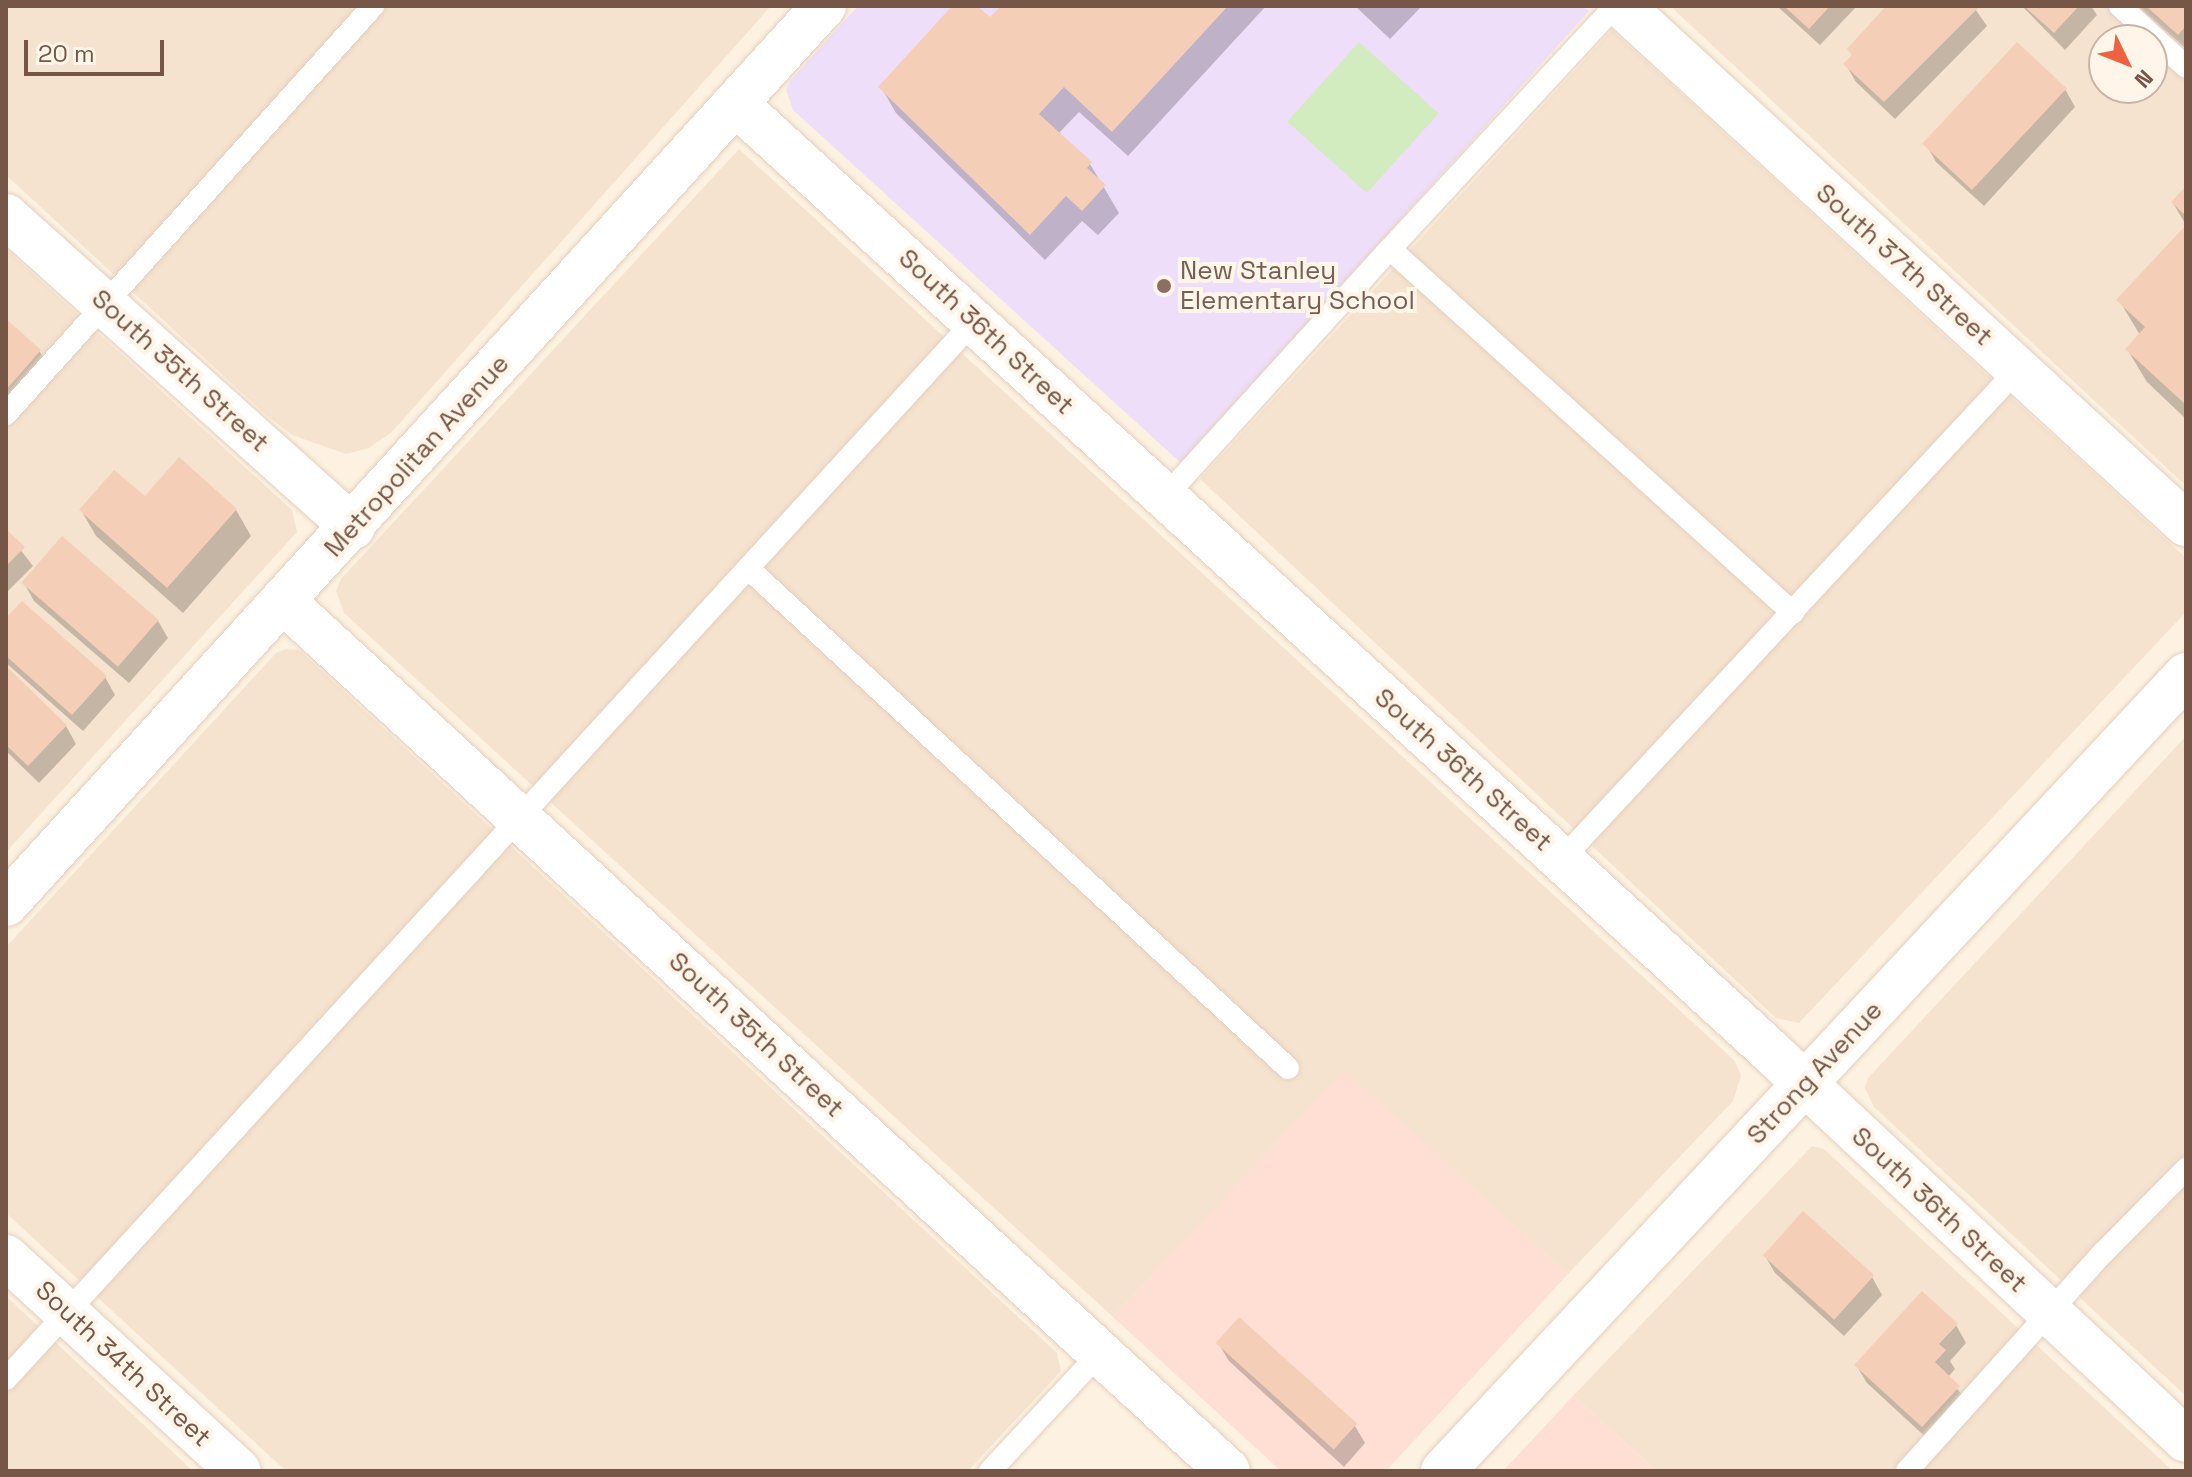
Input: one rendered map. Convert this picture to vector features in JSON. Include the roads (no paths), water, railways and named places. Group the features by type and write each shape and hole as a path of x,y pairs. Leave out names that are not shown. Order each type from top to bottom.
{"street":[{"name":"Metropolitan Avenue","path":"6,904 353,527 824,6"},
{"name":"South 37th Street","path":"1622,6 2186,524"},
{"name":"South 36th Street","path":"736,104 1562,859 2186,1440"},
{"name":"South 35th Street","path":"6,216 353,527"},
{"name":"South 35th Street","path":"283,601 523,818 1228,1471"},
{"name":"Strong Avenue","path":"1443,1471 2186,675"},
{"name":"South 34th Street","path":"6,1257 239,1471"}],"lane":[{"path":"6,414 373,6"},
{"path":"1164,498 1615,6"},
{"path":"2120,6 2186,67"},
{"path":"1390,249 1793,613"},
{"path":"6,1379 750,570 974,321"},
{"path":"1562,859 2018,369"},
{"path":"750,570 1288,1068"},
{"path":"1907,1471 2049,1313 2186,1169"},
{"path":"990,1471 1099,1354"}],"place":[{"name":"New Stanley Elementary School","path":"1164,286"}]}
